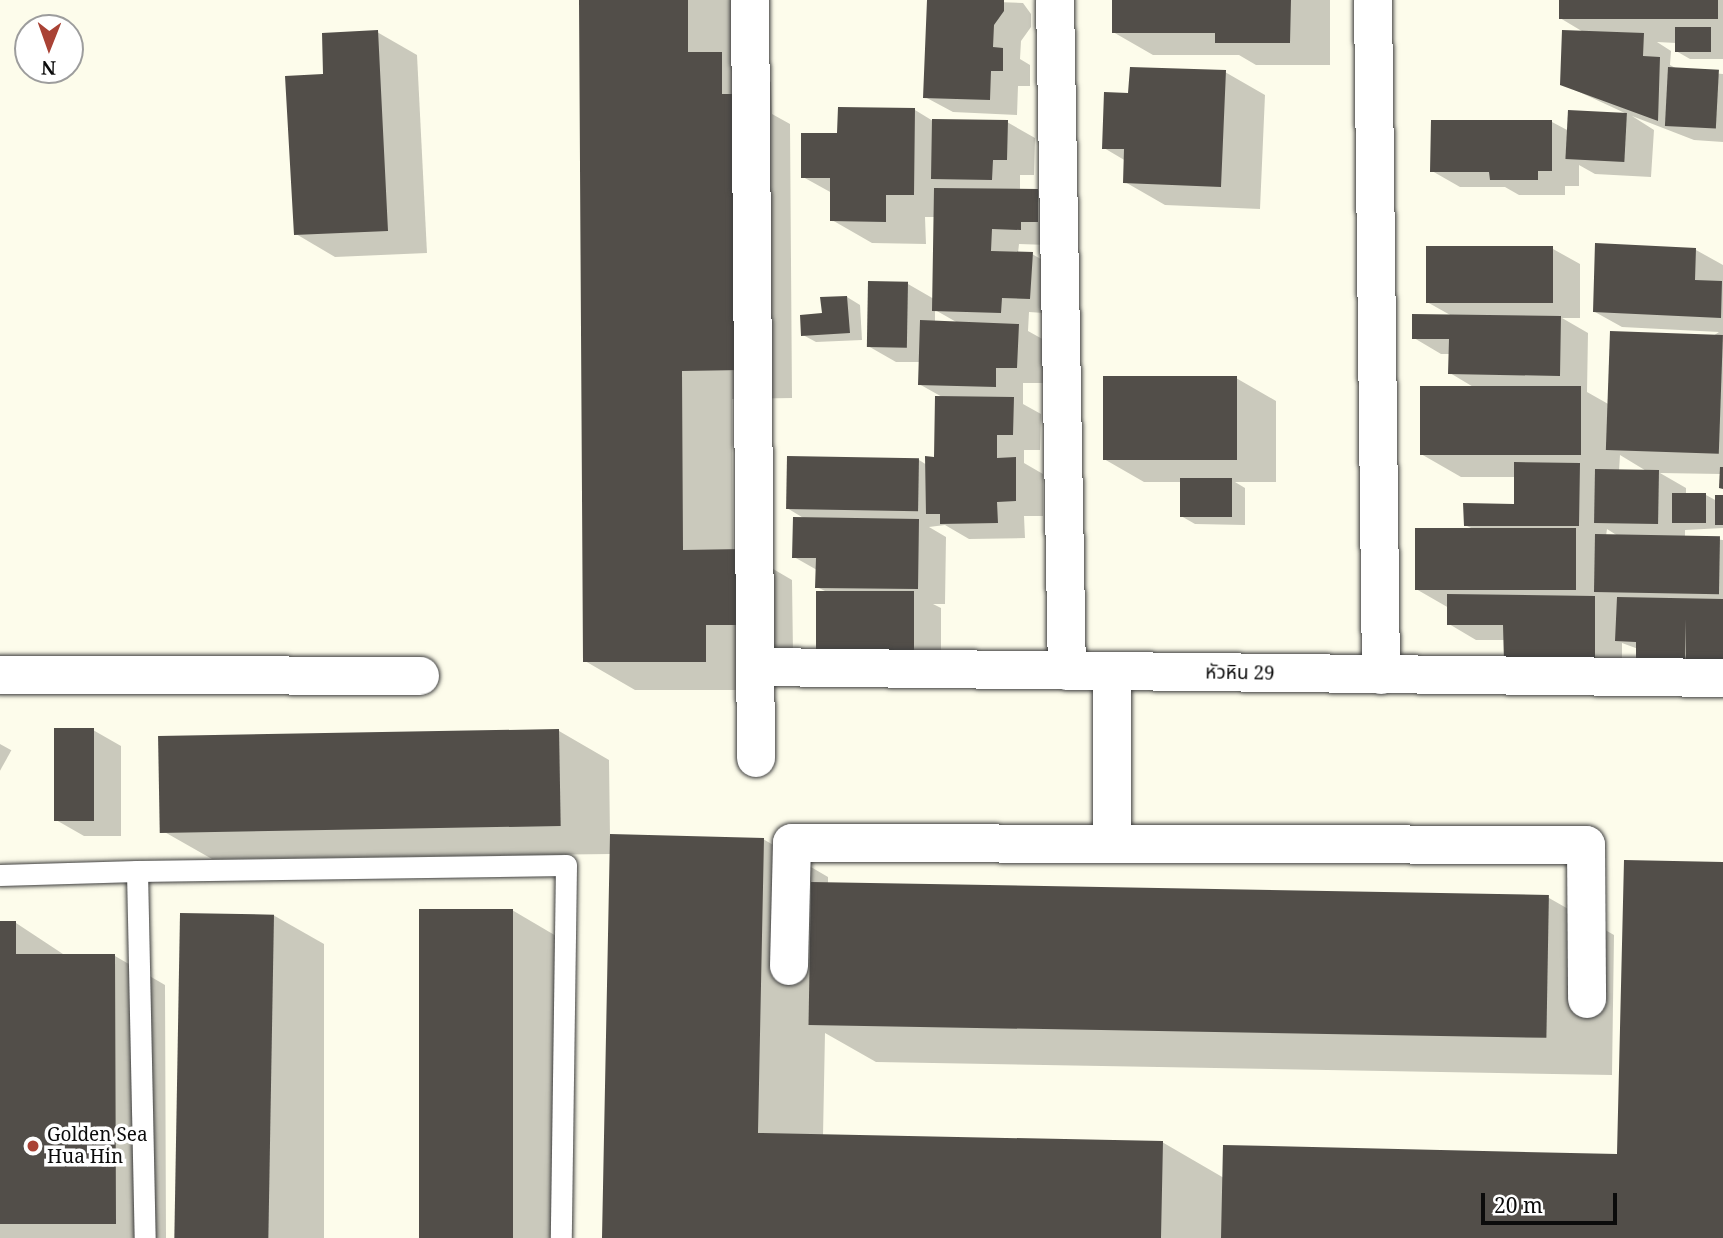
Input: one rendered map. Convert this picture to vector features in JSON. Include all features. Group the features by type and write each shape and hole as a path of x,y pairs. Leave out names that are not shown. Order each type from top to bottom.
{"street":[{"path":"750,0 756,758"},
{"path":"1055,0 1067,671"},
{"path":"1373,0 1381,674"},
{"name":"หัวหิน 29","path":"756,667 1723,678"},
{"path":"1111,843 1112,671"},
{"path":"0,675 421,676"},
{"path":"789,966 792,843 1587,845 1587,999"}],"lane":[{"path":"0,875 566,865 561,1238"},
{"path":"137,871 145,1238"}],"building":[{"path":"579,0 688,0 688,52 722,52 722,94 740,94 742,370 682,371 683,550 743,549 743,625 706,625 706,662 583,662"},
{"path":"927,0 1004,0 1004,11 994,25 993,47 1003,48 1003,71 991,71 990,100 923,98"},
{"path":"1112,0 1291,0 1290,43 1215,43 1215,33 1112,33"},
{"path":"1559,0 1718,0 1718,19 1559,19"},
{"path":"1675,27 1711,27 1711,52 1675,52"},
{"path":"378,30 388,231 294,235 285,76 323,74 322,33"},
{"path":"1562,30 1644,33 1643,56 1660,57 1658,121 1560,85"},
{"path":"1130,67 1226,70 1221,187 1123,183 1124,149 1102,149 1104,92 1128,93"},
{"path":"1668,67 1719,70 1716,129 1665,126"},
{"path":"838,107 915,108 914,195 886,195 886,222 830,221 830,178 801,178 801,133 837,133"},
{"path":"1568,110 1627,113 1624,162 1565,159"},
{"path":"932,119 1008,120 1007,160 993,160 992,180 931,179"},
{"path":"1431,120 1552,120 1552,171 1538,171 1538,180 1490,180 1489,172 1430,172"},
{"path":"934,188 1038,189 1038,222 1021,222 1021,230 992,229 991,251 1033,252 1030,299 1002,298 1001,313 932,311"},
{"path":"1595,243 1696,248 1695,280 1722,281 1721,318 1593,312"},
{"path":"1426,246 1553,246 1553,303 1426,303"},
{"path":"868,281 908,282 907,348 867,347"},
{"path":"847,296 850,333 801,336 800,315 822,313 820,297"},
{"path":"1412,314 1561,316 1560,376 1448,374 1449,339 1412,339"},
{"path":"920,320 1019,324 1017,368 996,368 996,387 918,385"},
{"path":"1610,331 1723,335 1719,454 1606,450"},
{"path":"1103,376 1237,376 1237,460 1103,460"},
{"path":"1420,386 1581,386 1581,455 1420,455"},
{"path":"935,396 1014,397 1013,435 997,435 997,458 1016,457 1016,501 997,502 998,523 940,524 940,514 926,514 925,456 934,457"},
{"path":"787,456 919,458 918,511 786,509"},
{"path":"1514,462 1580,463 1579,526 1464,526 1463,503 1514,504"},
{"path":"1720,467 1723,467 1723,489 1719,488"},
{"path":"1595,469 1659,470 1658,524 1594,523"},
{"path":"1180,478 1232,478 1232,517 1180,517"},
{"path":"1672,493 1706,493 1706,523 1672,523"},
{"path":"1715,495 1723,495 1723,525 1715,525"},
{"path":"793,517 919,519 918,589 815,588 816,558 792,558"},
{"path":"1415,528 1576,528 1576,590 1415,590"},
{"path":"1595,534 1720,536 1719,594 1594,592"},
{"path":"816,591 914,591 914,652 816,652"},
{"path":"1447,594 1595,596 1595,663 1504,662 1503,625 1447,625"},
{"path":"1617,597 1723,599 1723,666 1686,665 1686,619 1685,665 1636,663 1636,642 1615,641"},
{"path":"54,728 94,728 94,821 54,821"},
{"path":"559,729 561,826 160,833 158,736"},
{"path":"610,834 764,838 758,1133 1163,1141 1161,1238 602,1238"},
{"path":"1624,860 1723,862 1723,1238 1221,1238 1223,1145 1617,1154"},
{"path":"811,882 1549,895 1546,1038 809,1025"},
{"path":"419,909 513,909 513,1238 419,1238"},
{"path":"180,913 274,915 268,1238 174,1238"},
{"path":"0,921 16,921 16,954 115,954 116,1224 0,1224"}],"place":[{"name":"Golden Sea Hua Hin","path":"33,1146"}]}
